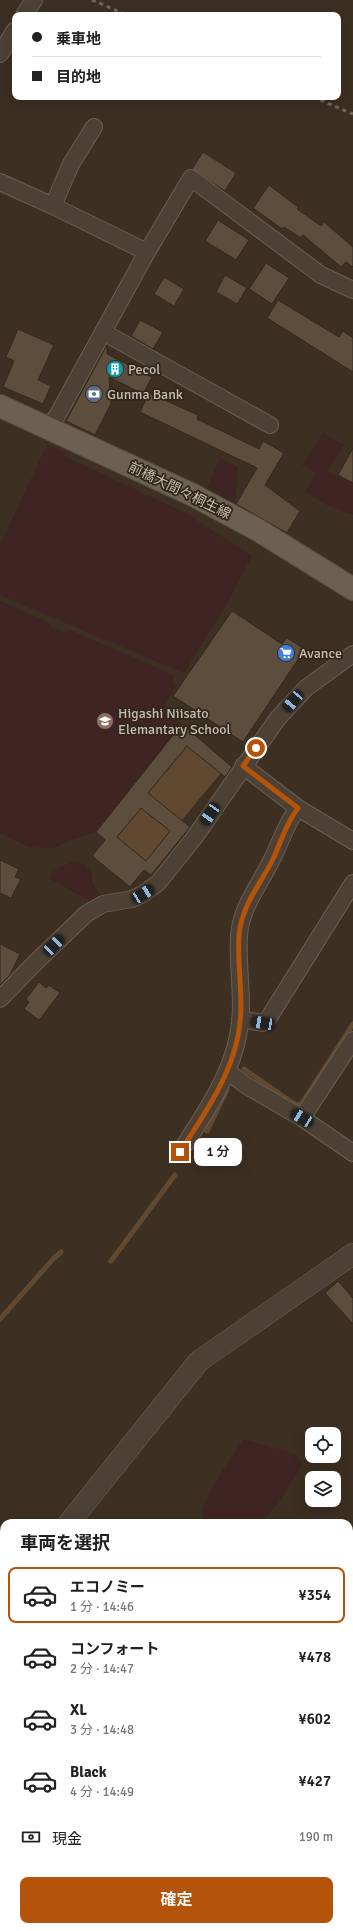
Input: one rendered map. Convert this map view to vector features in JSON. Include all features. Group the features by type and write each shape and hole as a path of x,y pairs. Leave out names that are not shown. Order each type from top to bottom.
{"main road":[{"name":"前橋大間々桐生線","path":"0,406 218,508 258,530 353,589"}],"street":[{"path":"26,12 34,0"},
{"path":"0,54 12,35"},
{"path":"53,206 71,164 94,127"},
{"path":"48,428 57,416 147,252 191,178 321,275 353,290"},
{"path":"0,182 147,252"},
{"path":"103,332 270,425"},
{"path":"0,1000 36,962 86,914 103,904 132,899 151,889 194,838 243,766 293,701 306,688 353,654"},
{"path":"243,766 298,808 353,841"},
{"path":"180,1152 203,1115 227,1071 238,1037 240,1019 239,938 242,915 272,860 289,821 298,808"},
{"path":"240,1019 263,1023 268,1018 353,883"},
{"path":"302,1118 353,1040"},
{"path":"227,1071 247,1086 302,1118 353,1153"},
{"path":"72,1519 199,1361 353,1254"}],"shaded area":[{"path":"323,433 344,445 327,471 353,484 353,515 327,505 305,492 316,473 302,465"},
{"path":"47,445 65,453 64,456 185,513 252,556 226,605 184,673 0,595 0,545"},
{"path":"220,458 238,467 235,504 207,488"},
{"path":"0,601 49,623 51,627 65,632 70,630 173,675 173,682 177,685 165,703 164,712 182,724 96,832 70,840 54,848 29,847 0,833"},
{"path":"187,746 221,773 181,821 148,793"},
{"path":"141,808 170,831 146,861 117,837"},
{"path":"75,861 85,865 92,873 92,884 101,895 90,901 49,878 54,870"},
{"path":"244,1439 296,1454 302,1465 279,1502 264,1519 204,1519 202,1507 224,1468"}],"building":[{"path":"203,152 236,173 225,191 192,169"},
{"path":"269,185 298,207 297,209 321,226 324,222 353,247 353,267 346,262 341,267 303,235 301,238 284,227 282,229 253,208"},
{"path":"218,220 249,240 236,260 205,241"},
{"path":"266,263 289,278 272,304 249,289"},
{"path":"225,275 247,288 237,304 216,292"},
{"path":"164,277 184,289 174,306 154,294"},
{"path":"278,300 339,337 343,331 353,338 353,372 267,318"},
{"path":"140,320 163,332 153,349 131,336"},
{"path":"18,329 54,345 38,380 51,386 43,404 3,387 14,361 6,357"},
{"path":"107,345 107,354 152,377 143,394 109,377 111,404 95,435 66,421"},
{"path":"149,393 198,415 197,419 259,449 263,441 284,453 265,485 300,511 287,533 236,504 257,468 140,412"},
{"path":"353,448 353,483 338,475"},
{"path":"232,611 282,644 287,638 305,649 243,742 173,696"},
{"path":"182,724 232,767 225,777 187,746 148,793 190,827 151,875 144,870 130,887 92,856 105,840 96,832","holes":["141,808 170,831 146,861 117,837"]},
{"path":"0,860 19,869 15,877 21,879 11,898 0,893"},
{"path":"0,944 20,954 10,975 0,985"},
{"path":"39,982 46,988 49,985 60,993 39,1020 24,1009 29,1002 26,999"},
{"path":"338,1281 353,1298 353,1324 325,1293"}],"waterway":[{"path":"244,1069 298,1105 302,1103 353,1024"},
{"path":"207,1131 227,1090"},
{"path":"111,1261 175,1175"},
{"path":"0,1319 61,1252"}],"railway":[{"path":"92,0 120,12"},
{"path":"320,100 353,114"}],"place":[{"name":"Pecol","path":"115,369"},
{"name":"Gunma Bank","path":"94,394"},
{"name":"Avance","path":"286,653"},
{"name":"Higashi Niisato Elemantary School","path":"105,721"}],"route":[{"path":"180,1152 195,1130 227,1071 231,1060 238,1037 240,1019 239,938 242,915 272,860 292,815 298,808 243,766 256,748"}]}
